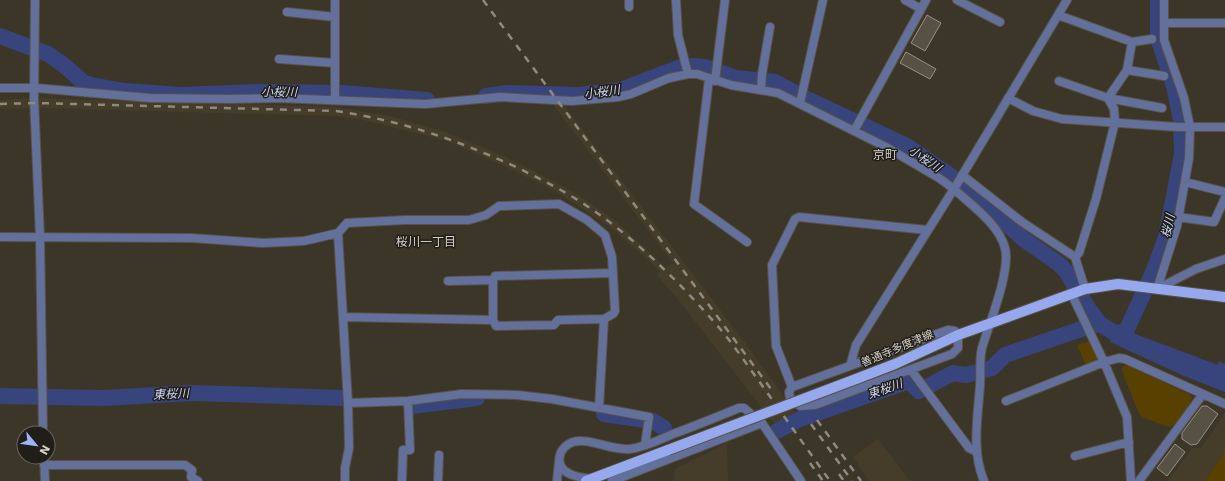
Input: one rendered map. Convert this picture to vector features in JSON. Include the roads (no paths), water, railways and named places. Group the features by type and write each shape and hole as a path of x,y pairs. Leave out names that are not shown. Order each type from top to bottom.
{"main road":[{"name":"善通寺多度津線","path":"588,480 894,364 958,335 1085,289 1118,284 1136,285 1225,297"}],"street":[{"path":"35,0 36,88 34,98 40,237 43,425"},
{"path":"335,0 335,94"},
{"path":"676,0 678,35 687,69 697,74 714,75 801,99 856,126 906,159 955,187 989,222 1003,241 1006,250 1005,269 981,358 977,464 984,481"},
{"path":"725,0 694,204 747,242"},
{"path":"801,99 823,0"},
{"path":"905,0 921,9"},
{"path":"856,126 926,0"},
{"path":"957,0 1000,22"},
{"path":"850,366 856,345 955,187 1067,0"},
{"path":"1157,289 1178,217 1189,158 1190,127 1184,98 1164,40 1164,0"},
{"path":"287,12 335,16"},
{"path":"1058,14 1132,42 1152,39"},
{"path":"1164,23 1225,23"},
{"path":"762,87 762,74 770,27"},
{"path":"1108,98 1127,70 1132,42"},
{"path":"279,59 335,63"},
{"path":"0,88 36,88 150,98 335,94 425,104 500,97 572,102 624,95 669,78 687,69"},
{"path":"1127,70 1164,76"},
{"path":"1059,81 1108,98 1162,108"},
{"path":"1008,98 1033,111 1062,119 1177,127 1225,127"},
{"path":"1076,257 1080,252 1096,199 1115,122 1114,109 1108,98"},
{"path":"962,175 1022,222 1076,257 1085,289"},
{"path":"1185,182 1225,192"},
{"path":"1178,217 1214,222 1225,198"},
{"path":"0,237 191,238 263,242 304,241 338,233 347,223 405,220 469,220 486,215 499,206 559,204 587,220 605,236 612,257 615,311 613,314 604,319 558,320 554,325 496,326 493,320 493,280"},
{"path":"792,387 776,346 772,265 795,219 799,217 927,230"},
{"path":"338,233 348,403 349,448 345,468 345,481"},
{"path":"1157,289 1196,269 1225,259"},
{"path":"448,282 493,280 496,276 613,273"},
{"path":"1072,294 1104,362 1127,417 1131,481"},
{"path":"343,317 493,320"},
{"path":"599,408 604,319"},
{"path":"942,331 955,331 958,335 958,348 952,354 911,370 807,407 795,403 790,398 789,392 792,387 850,366 942,331"},
{"path":"1006,401 1104,362 1119,358 1126,359 1225,404"},
{"path":"911,370 969,448 977,452"},
{"path":"348,403 408,401 462,394 552,399 649,417 645,445"},
{"path":"1139,481 1202,394"},
{"path":"402,481 403,450 410,450 408,401"},
{"path":"557,481 560,452 567,445 574,442 585,442 607,447 629,449 645,445 739,408 744,408 762,423 801,481"},
{"path":"612,481 762,423"},
{"path":"1076,456 1129,442"},
{"path":"438,481 439,455"},
{"path":"558,460 562,468 569,474 588,480"},
{"path":"56,461 185,465 192,470 191,477 198,481"},
{"path":"44,465 44,481"}],"water":[{"path":"1118,324 1134,331 1136,339 1146,349 1217,366 1219,361 1225,364 1225,392 1184,376 1110,342"}],"waterway":[{"name":"桜川","path":"1123,338 1154,270 1166,237 1182,154 1181,120 1174,86 1158,38 1158,0"},
{"name":"小桜川","path":"0,36 48,54 65,66 83,82 91,85 124,91 182,95 256,92 342,93 427,100"},
{"name":"小桜川","path":"486,96 509,93 579,95 621,90 678,68 692,66 705,67 736,78 775,82 809,100 907,146 967,187 1022,238 1059,264 1066,271 1088,308 1100,324 1123,338 1225,376"},
{"name":"東桜川","path":"777,431 800,419 909,381 919,391 953,373 966,375 992,368 1005,355 1093,325 1100,324"},
{"name":"東桜川","path":"0,396 104,398 192,393 343,398"},
{"name":"東桜川","path":"412,406 477,398"},
{"name":"東桜川","path":"604,414 653,421 664,428"}],"railway":[{"path":"483,0 771,389"},
{"path":"0,104 35,103 336,111 383,120 428,132 516,167 559,189 600,215 632,240 679,284 708,315 731,343 830,481"},
{"path":"817,420 861,481"},
{"path":"811,424 852,481"},
{"path":"810,463 823,481"},
{"path":"839,474 844,481"}],"district":[{"name":"京町","path":"885,155"},
{"name":"桜川一丁目","path":"426,242"}]}
